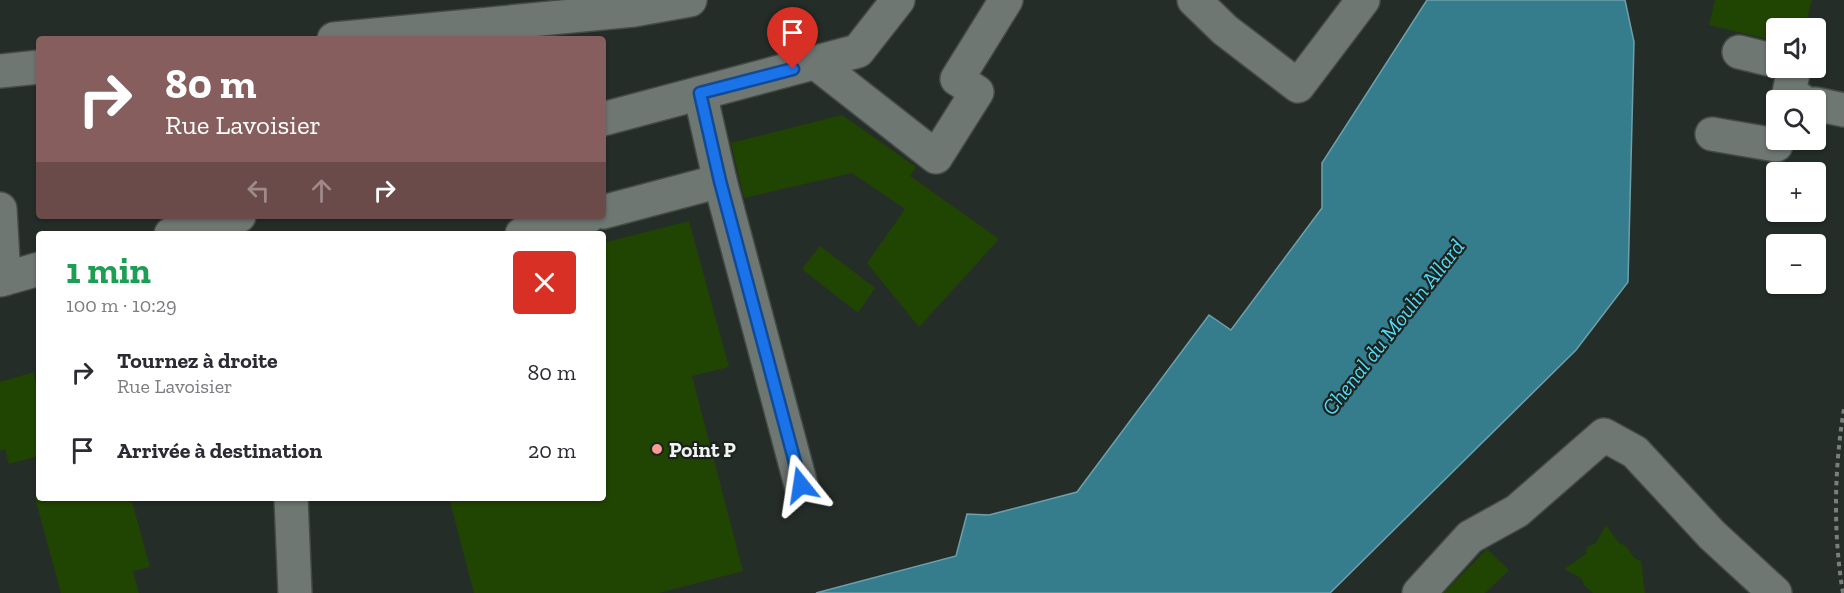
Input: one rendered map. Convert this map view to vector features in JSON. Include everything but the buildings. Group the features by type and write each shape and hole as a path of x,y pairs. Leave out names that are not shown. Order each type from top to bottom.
{"street":[{"path":"365,36 634,10 690,0"},
{"path":"606,118 858,51 898,0"},
{"path":"816,63 936,157 977,92 957,79 1006,0"},
{"path":"1194,0 1225,30 1298,86 1363,0"},
{"path":"1739,52 1766,59"},
{"path":"0,71 36,67"},
{"path":"700,93 720,181 801,485"},
{"path":"1826,104 1844,110"},
{"path":"1712,134 1766,143"},
{"path":"606,211 720,181"},
{"path":"0,209 22,277"},
{"path":"204,231 232,219"},
{"path":"533,231 578,219"},
{"path":"1419,593 1470,537 1517,511 1604,435 1635,452 1712,535 1775,593"},
{"path":"291,501 295,593"}],"path":[{"path":"1843,593 1839,569 1836,490 1844,409"}],"water":[{"name":"Chenal du Moulin Allard","path":"1427,0 1625,0 1634,42 1628,282 1576,350 1330,593 816,593 956,556 967,514 989,515 1077,492 1209,315 1231,330 1322,208 1322,163"}],"place":[{"name":"Point P","path":"657,449"}],"route":[{"path":"793,69 700,93 720,181 801,485"}]}
